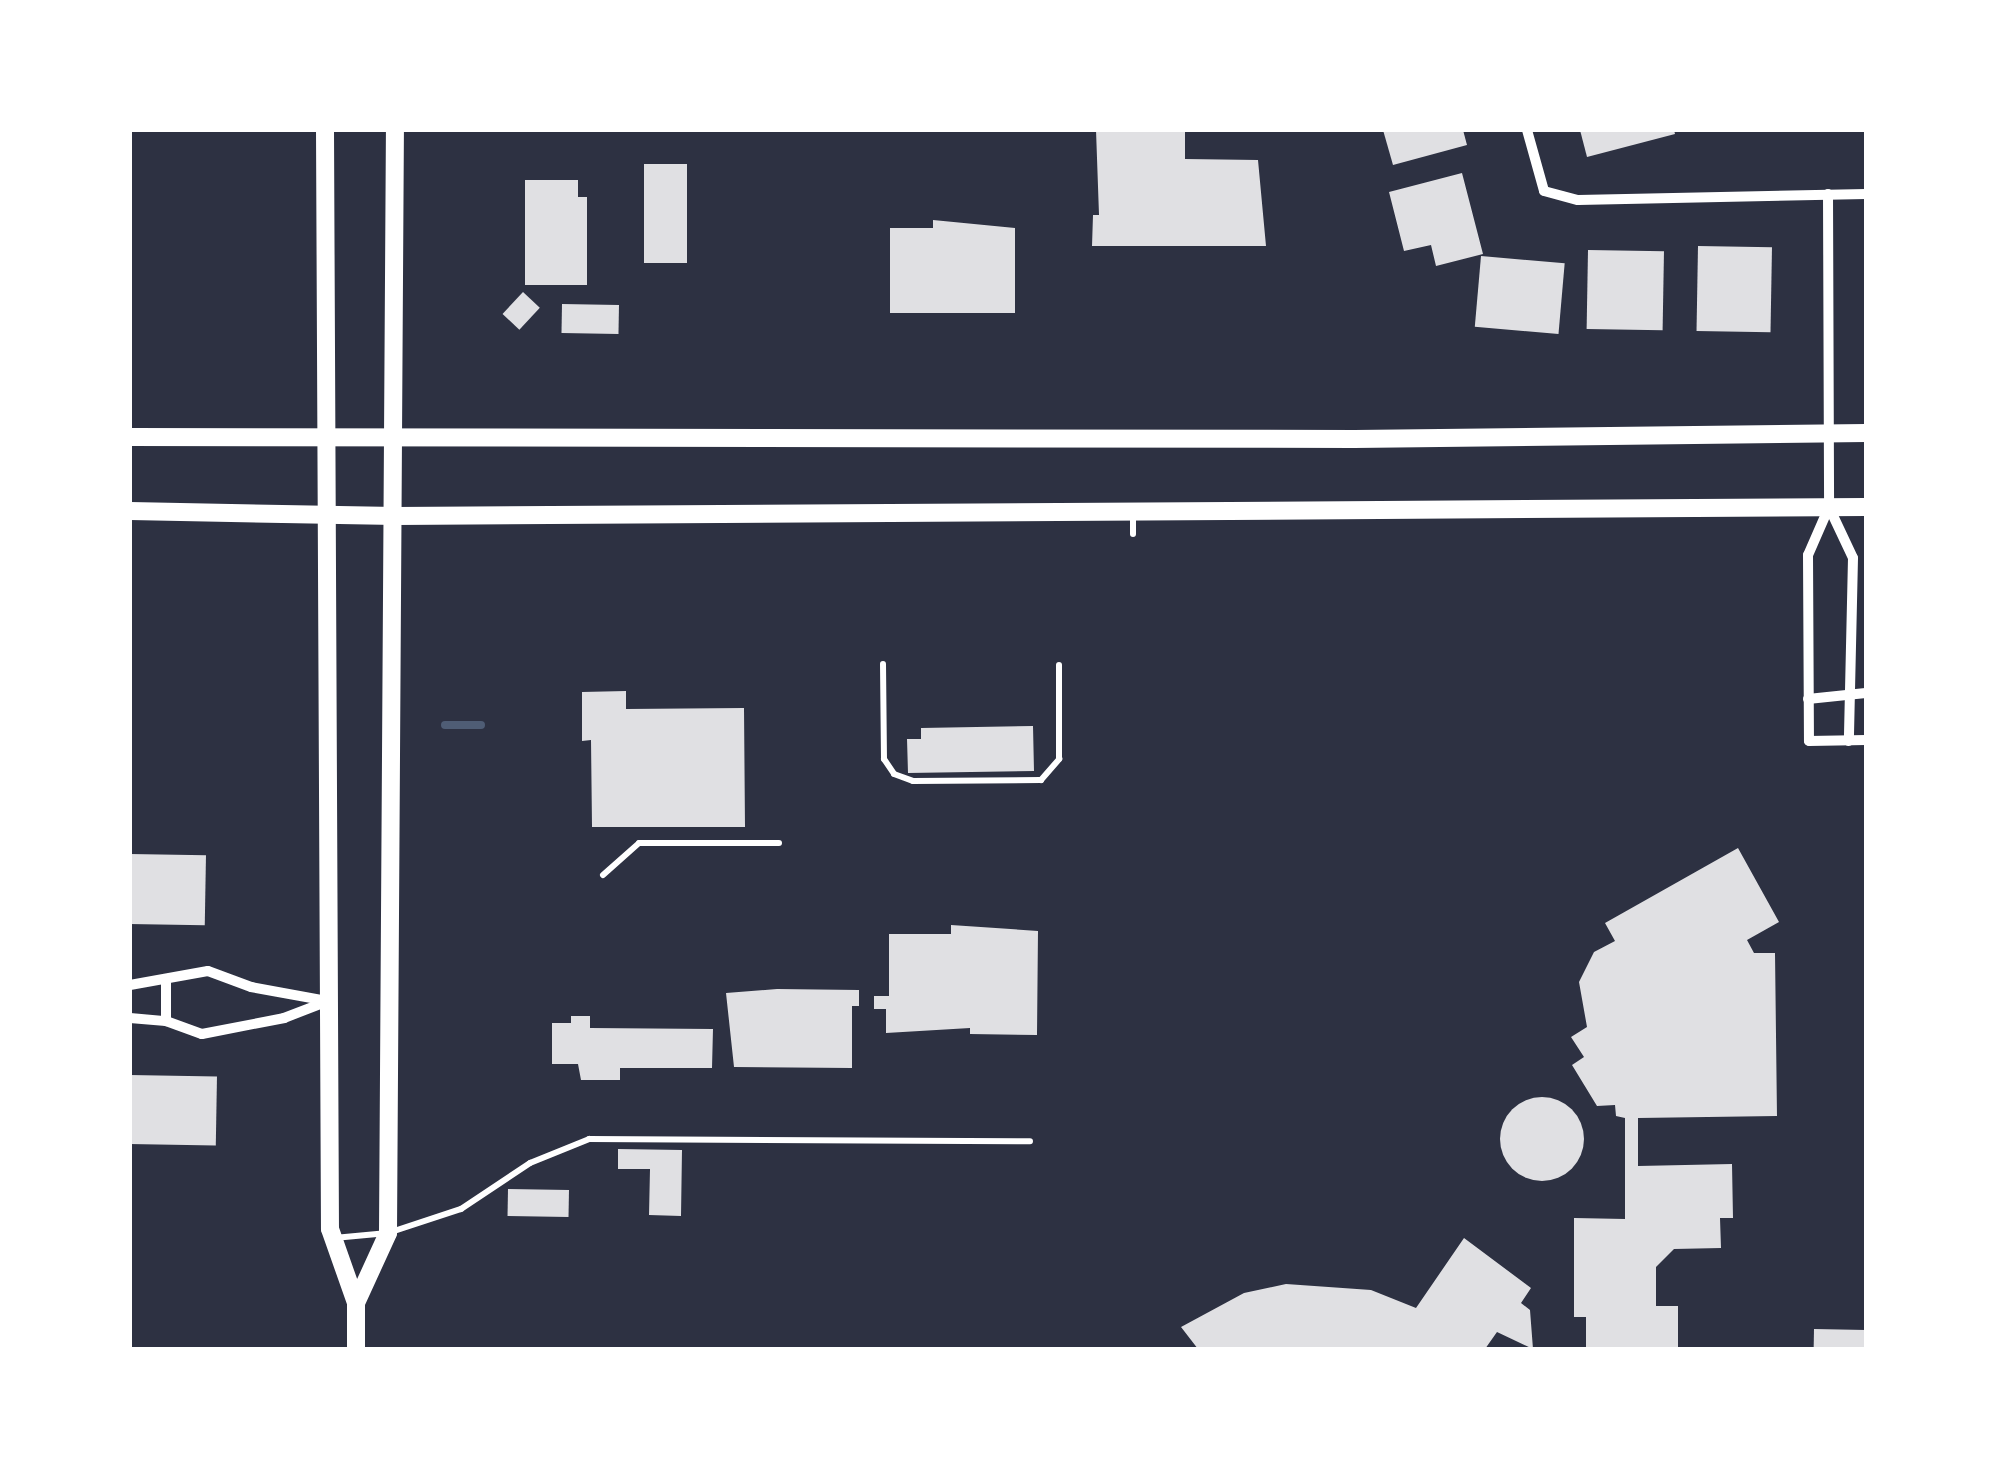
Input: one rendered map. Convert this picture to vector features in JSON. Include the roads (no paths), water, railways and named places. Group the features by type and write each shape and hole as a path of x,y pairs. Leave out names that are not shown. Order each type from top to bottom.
{"main road":[{"path":"325,130 328,1001 333,1238 356,1303 356,1349"},
{"path":"356,1303 388,1234 396,516 395,130"},
{"path":"130,437 396,440 1866,432"},
{"path":"130,510 396,516 1866,507"}],"street":[{"path":"1526,130 1544,191 1578,200 1866,194"},
{"path":"1828,194 1829,507 1853,558 1848,741"},
{"path":"1829,507 1808,555 1808,741 1866,740"},
{"path":"1808,698 1866,693"},
{"path":"130,985 166,983 208,971 251,987 328,1001"},
{"path":"166,983 166,1021"},
{"path":"130,1018 166,1021 202,1034 284,1018 328,1001"}],"lane":[{"path":"1132,514 1133,534"},
{"path":"883,664 884,759 894,774 913,782 1041,780 1053,770 1059,665"},
{"path":"603,874 640,843 779,842"},
{"path":"333,1238 388,1234 461,1209 530,1163 589,1139 1030,1141"}],"waterway":[{"path":"445,725 481,725"}]}
